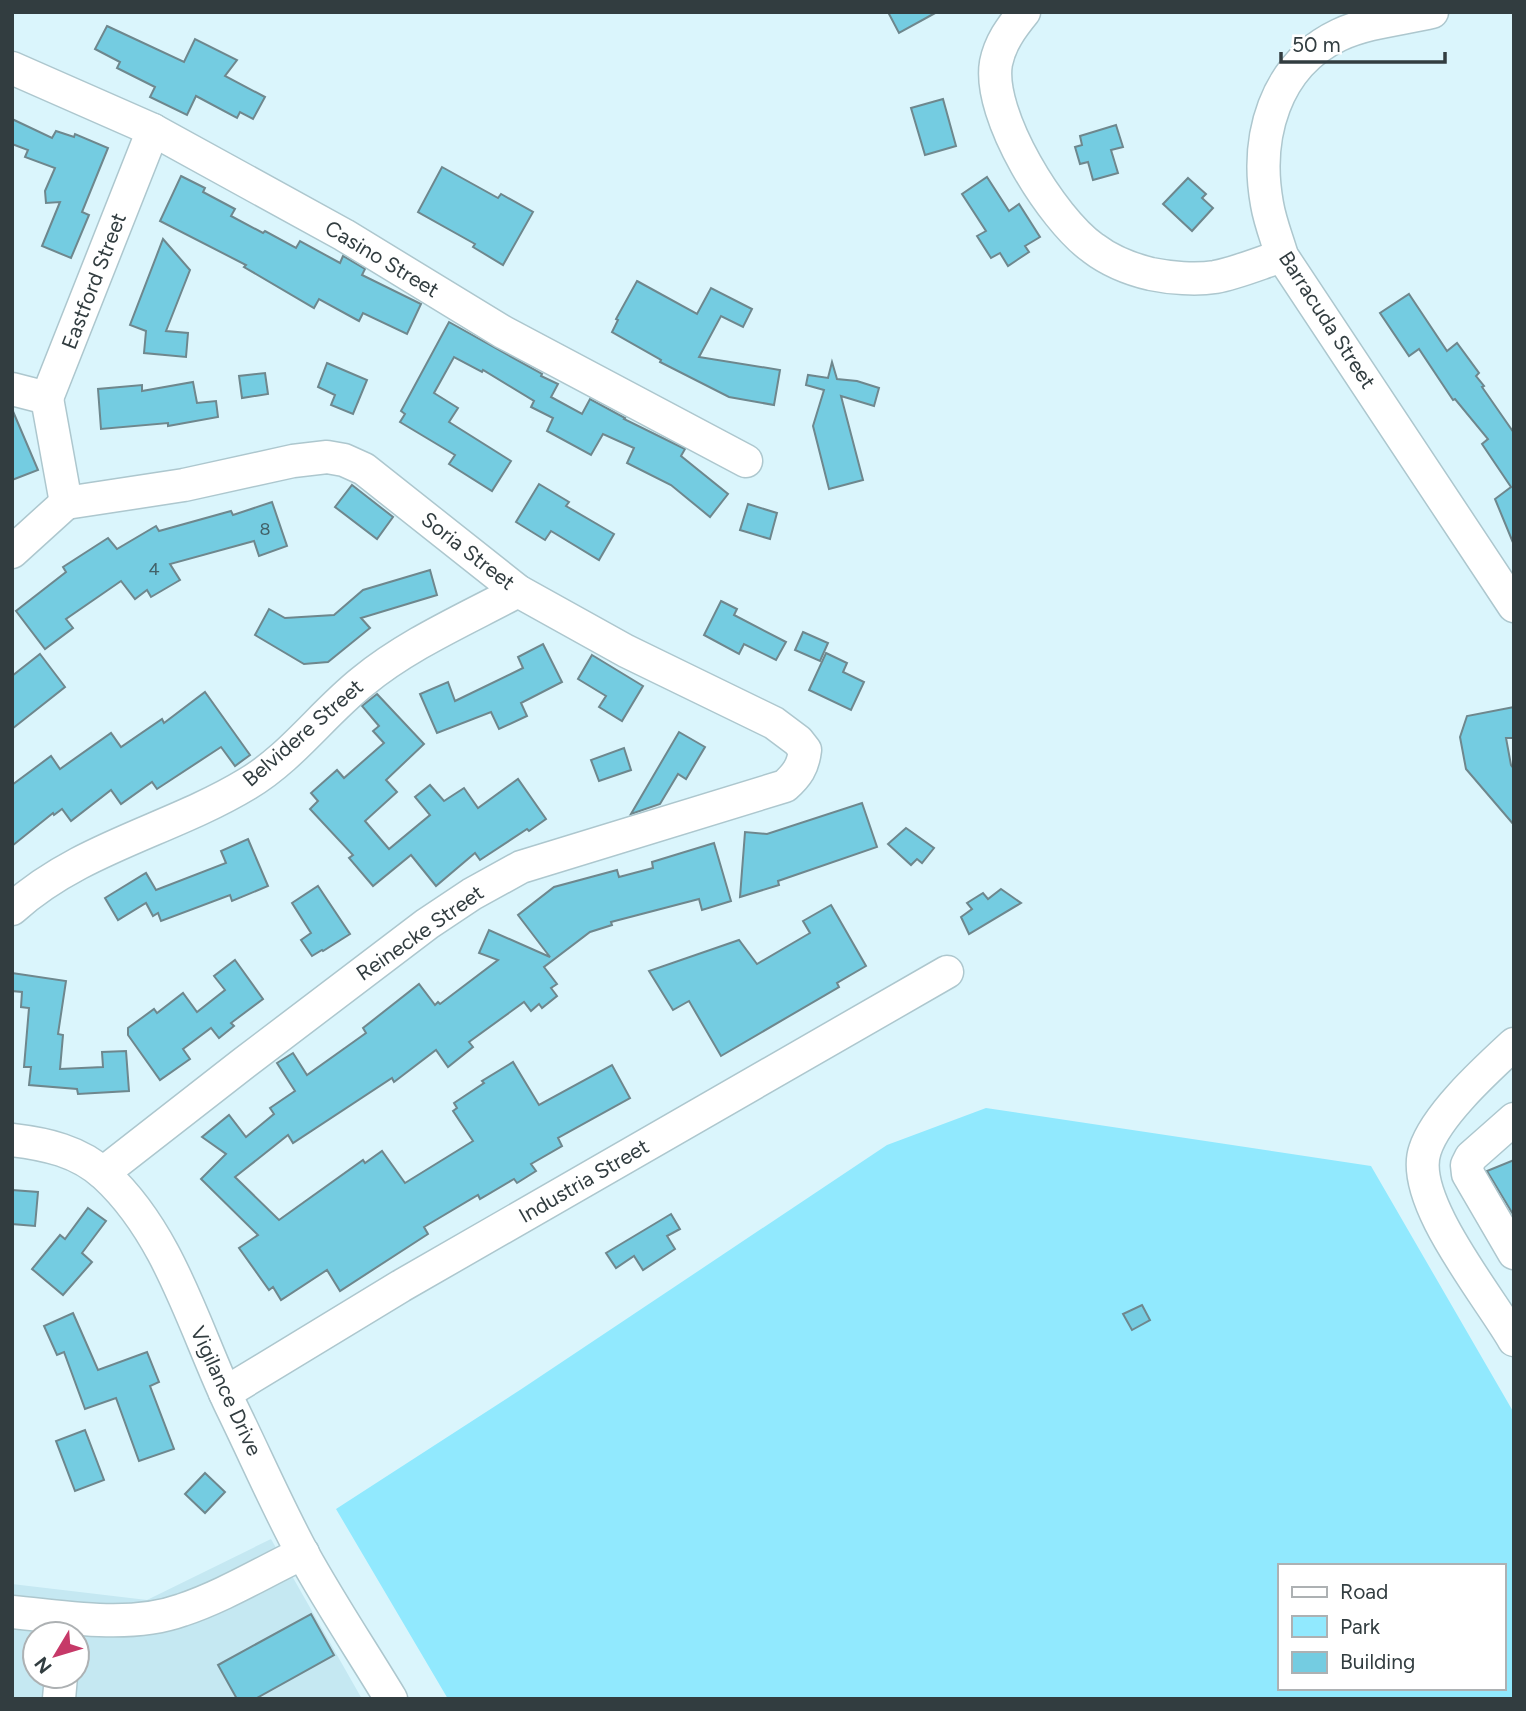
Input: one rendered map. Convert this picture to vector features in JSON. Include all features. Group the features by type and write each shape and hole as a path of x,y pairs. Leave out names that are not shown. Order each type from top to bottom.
{"street":[{"path":"1024,12 1005,36 996,65 1004,115 1017,149 1038,186 1065,222 1091,247 1117,263 1173,277 1214,277 1282,256"},
{"name":"Barracuda Street","path":"1432,12 1361,27 1338,36 1314,51 1286,80 1271,114 1265,145 1264,180 1282,256 1514,606"},
{"name":"Casino Street","path":"12,68 153,130 344,235 503,332 746,461"},
{"name":"Eastford Street","path":"47,398 153,130"},
{"path":"12,389 47,398 66,503 12,552"},
{"name":"Soria Street","path":"66,503 184,485 292,461 327,457 344,460 364,469 518,591 626,651 774,723 798,741 805,750 799,773 785,786"},
{"name":"Belvidere Street","path":"12,908 29,894 80,863 201,809 248,783 280,759 362,682 425,641 518,591"},
{"name":"Reinecke Street","path":"103,1173 427,924 472,894 521,867 785,786"},
{"name":"Industria Street","path":"225,1393 401,1286 947,972"},
{"path":"1514,1044 1440,1119 1424,1150 1422,1170 1428,1196 1446,1233 1514,1340"},
{"path":"1514,1119 1471,1157 1467,1165 1468,1174 1505,1216 1514,1253"},
{"name":"Vigilance Drive","path":"12,1140 45,1144 76,1155 103,1173 123,1194 149,1230 176,1280 225,1393 303,1553 391,1699"},
{"path":"91,1623 180,1611 303,1553"},
{"path":"12,1612 46,1620"}],"shaded area":[{"path":"271,1539 362,1699 12,1699 12,1584 147,1600"}],"green space":[{"path":"986,1108 1371,1166 1514,1413 1514,1699 448,1699 336,1509 523,1388 887,1145"}],"building":[{"path":"888,12 937,12 899,33"},
{"path":"107,26 184,62 195,39 237,60 225,76 265,97 253,119 240,112 237,118 196,96 187,115 150,97 155,87 117,68 120,62 95,49"},
{"path":"943,99 956,146 925,155 911,108"},
{"path":"12,119 52,138 56,131 74,137 75,134 108,148 82,212 89,215 71,258 42,246 60,202 46,203 45,191 55,168 25,157 28,150 12,144"},
{"path":"1116,125 1123,147 1111,150 1118,173 1093,180 1088,162 1080,164 1075,147 1082,145 1080,136"},
{"path":"442,167 498,198 501,194 533,212 503,265 473,247 475,244 418,212"},
{"path":"181,176 205,188 203,192 235,209 231,216 296,248 300,241 340,263 343,256 365,269 362,275 421,304 407,334 363,313 359,321 319,299 314,308 244,267 246,265 160,221"},
{"path":"987,177 1009,211 1019,204 1040,237 1025,246 1029,252 1008,266 1000,253 991,258 977,236 986,231 962,194"},
{"path":"1188,178 1206,194 1202,198 1213,208 1192,231 1163,204"},
{"path":"163,239 190,270 166,331 188,333 186,357 144,353 146,331 130,325"},
{"path":"637,281 697,314 711,288 752,309 743,327 721,316 699,357 780,370 774,405 729,397 660,362 661,360 612,332 618,320 616,319"},
{"path":"1409,294 1447,351 1457,343 1479,373 1476,376 1484,386 1482,387 1514,433 1514,545 1495,499 1511,487 1482,444 1488,439 1455,399 1453,400 1419,349 1409,356 1380,313"},
{"path":"449,322 558,384 551,397 582,414 590,399 685,449 681,456 728,494 710,517 671,485 627,463 634,448 603,434 591,455 547,431 553,418 531,407 534,401 483,370 482,372 454,357 434,393 458,408 449,422 511,461 492,491 449,464 455,455 400,422 405,414 401,411"},
{"path":"832,362 837,379 857,381 879,388 874,406 841,396 863,480 829,489 813,426 824,390 806,385 808,375 828,378"},
{"path":"327,363 367,380 353,414 331,405 335,395 318,387"},
{"path":"265,373 268,394 242,398 239,376"},
{"path":"193,382 197,403 216,401 218,417 168,426 168,423 101,429 98,389 142,385 142,391"},
{"path":"12,409 38,470 12,480"},
{"path":"539,484 569,502 566,506 614,534 599,560 551,531 545,540 516,522"},
{"path":"352,485 393,517 377,539 335,507"},
{"path":"272,502 287,546 259,556 254,541 170,564 180,580 151,597 147,590 135,599 121,581 66,619 73,628 45,649 16,611 66,572 63,567 108,538 117,549 156,526 159,531 231,511 233,515"},
{"path":"748,504 777,513 770,539 740,530"},
{"path":"430,570 437,595 361,618 370,628 328,662 304,664 255,635 269,609 285,618 334,615 363,590"},
{"path":"721,601 737,609 734,615 786,642 776,660 744,644 739,654 704,635"},
{"path":"803,632 828,643 820,661 795,650"},
{"path":"543,644 562,682 521,703 527,716 499,729 491,712 437,733 420,694 448,682 455,701 523,668 518,657"},
{"path":"826,653 847,663 843,672 864,682 851,710 809,690"},
{"path":"40,654 65,687 12,729 12,676"},
{"path":"592,655 643,686 622,721 599,707 606,696 578,679"},
{"path":"205,692 250,755 235,766 221,747 157,789 152,782 121,804 111,790 71,821 62,809 54,815 53,813 12,846 12,785 51,756 60,769 111,733 121,747 162,719 164,723"},
{"path":"377,694 424,744 386,780 397,792 365,821 389,849 430,815 415,797 430,785 444,801 464,788 478,808 518,779 546,819 480,860 475,853 436,886 411,855 373,886 349,858 353,855 310,809 318,801 311,793 337,770 344,778 384,743 373,731 379,726 362,706"},
{"path":"1514,707 1514,738 1506,738 1514,769 1514,825 1466,769 1460,737 1467,716"},
{"path":"679,732 705,747 686,779 678,774 660,804 631,814"},
{"path":"624,748 631,770 599,781 591,760"},
{"path":"862,803 877,847 740,897 745,832 767,834"},
{"path":"906,828 934,848 922,863 917,859 911,865 888,844"},
{"path":"248,839 268,886 232,901 230,895 161,921 158,913 153,916 146,903 118,920 105,898 146,873 156,890 226,863 221,851"},
{"path":"714,843 731,901 702,910 699,899 611,922 612,925 590,932 544,967 557,984 551,988 557,996 542,1008 539,1004 531,1011 524,1002 469,1042 473,1047 448,1067 436,1050 394,1082 392,1078 293,1143 288,1135 235,1177 279,1220 363,1160 365,1163 382,1151 405,1183 473,1141 453,1111 457,1108 454,1103 513,1062 539,1105 612,1065 630,1098 558,1138 562,1146 531,1164 536,1171 517,1183 514,1179 480,1199 478,1195 424,1227 428,1234 340,1291 327,1270 281,1300 273,1287 269,1290 239,1248 258,1235 201,1179 226,1154 202,1137 229,1115 246,1137 274,1114 270,1108 295,1091 277,1063 293,1053 307,1075 366,1033 363,1028 419,984 435,1005 438,1002 440,1004 498,960 479,953 489,930 550,957 518,915 554,887 617,870 619,877 653,868 652,862"},
{"path":"318,886 350,934 312,956 301,940 311,933 292,903"},
{"path":"1001,889 1021,903 969,934 961,917 972,909 967,903 983,893 988,899"},
{"path":"831,905 866,966 837,983 839,987 721,1056 689,1001 673,1010 649,971 739,940 757,964 810,933 803,921"},
{"path":"235,960 263,999 231,1023 234,1026 219,1038 211,1028 183,1049 190,1059 160,1080 128,1035 128,1028 154,1009 157,1013 183,993 197,1012 225,990 214,976"},
{"path":"12,973 66,981 58,1034 63,1035 60,1069 103,1067 102,1052 126,1051 129,1091 78,1094 77,1089 29,1085 31,1067 24,1067 29,1008 21,1007 22,992 12,991"},
{"path":"1514,1160 1514,1216 1487,1171"},
{"path":"12,1190 38,1192 35,1226 12,1224"},
{"path":"88,1208 106,1221 82,1253 92,1262 63,1295 32,1269 60,1235 65,1239"},
{"path":"671,1214 680,1229 667,1236 675,1249 643,1270 634,1256 616,1268 606,1253"},
{"path":"1142,1305 1150,1320 1132,1330 1123,1314"},
{"path":"73,1313 98,1370 147,1352 159,1382 150,1386 174,1449 139,1461 116,1398 85,1409 64,1352 57,1355 44,1326"},
{"path":"85,1430 104,1480 75,1491 56,1441"},
{"path":"205,1473 225,1492 205,1513 185,1494"},
{"path":"311,1614 334,1655 255,1699 237,1699 218,1665"}]}
